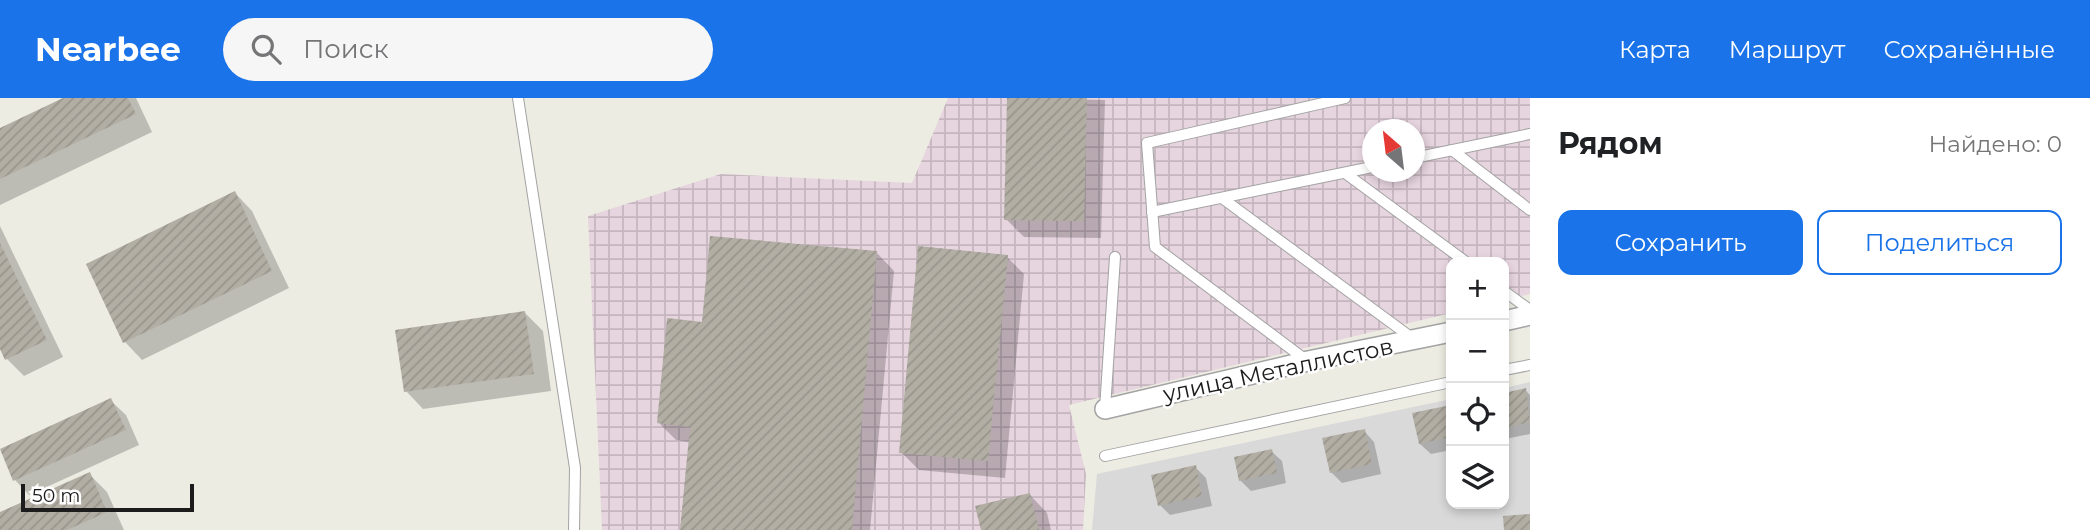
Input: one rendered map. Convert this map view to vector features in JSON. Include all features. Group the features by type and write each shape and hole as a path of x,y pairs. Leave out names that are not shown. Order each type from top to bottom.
{"street":[{"path":"1507,320 1530,313"},
{"name":"улица Металлистов","path":"1105,409 1308,361 1446,333"}],"lane":[{"path":"518,98 575,467 574,530"},
{"path":"1308,361 1155,247 1147,143 1345,98"},
{"path":"1425,156 1530,134"},
{"path":"1452,150 1530,210"},
{"path":"1152,212 1362,169"},
{"path":"1345,173 1459,257"},
{"path":"1222,198 1416,340"},
{"path":"1105,409 1115,257"},
{"path":"1509,295 1530,313"},
{"path":"1509,369 1530,365"},
{"path":"1105,456 1446,383"}],"shaded area":[{"path":"948,98 1530,98 1530,294 1509,299 1509,257 1446,257 1446,314 1069,405 1086,474 1083,530 602,530 588,216 721,174 912,183"},
{"path":"1530,382 1530,530 1092,530 1097,474 1446,400 1446,509 1509,509 1509,387"}],"building":[{"path":"63,98 128,98 136,114 0,179 0,128"},
{"path":"1007,98 1087,98 1084,221 1004,220"},
{"path":"235,191 272,271 123,343 86,264"},
{"path":"710,236 877,251 852,530 680,530 690,427 657,423 667,318 702,322"},
{"path":"0,243 47,340 5,360 0,349"},
{"path":"918,246 1008,255 988,461 899,453"},
{"path":"525,311 534,374 404,392 395,330"},
{"path":"1526,388 1530,422 1509,427 1509,392"},
{"path":"111,398 126,430 13,481 0,449"},
{"path":"1446,406 1446,438 1419,444 1412,413"},
{"path":"1365,429 1372,464 1330,473 1322,438"},
{"path":"1272,449 1277,473 1239,481 1234,457"},
{"path":"1196,465 1202,496 1158,506 1151,475"},
{"path":"90,472 107,512 67,530 0,530 0,512"},
{"path":"1030,493 1039,530 981,530 975,506"},
{"path":"1530,514 1530,530 1504,530 1503,516"}]}
